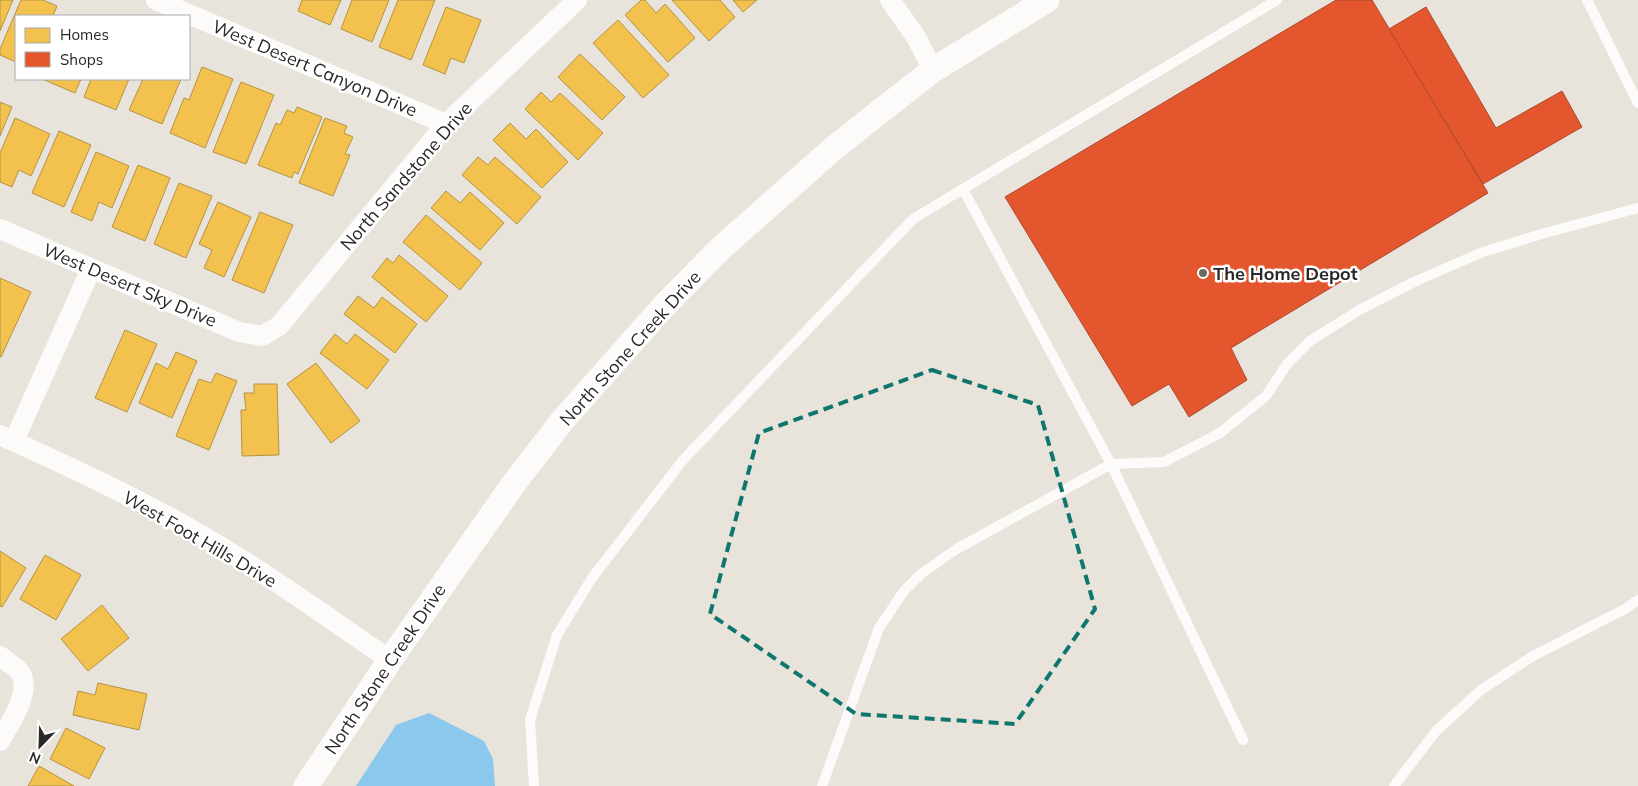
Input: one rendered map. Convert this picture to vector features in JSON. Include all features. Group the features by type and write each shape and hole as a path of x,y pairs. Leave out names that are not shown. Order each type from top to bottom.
{"street":[{"name":"West Desert Canyon Drive","path":"156,0 446,124"},
{"name":"North Sandstone Drive","path":"262,336 279,326 446,124 577,0"},
{"path":"890,0 916,37 934,70"},
{"name":"North Stone Creek Drive","path":"306,786 390,660 512,486 562,421 663,307 720,249 834,148 934,70 1047,0"},
{"name":"West Desert Sky Drive","path":"0,229 240,332 262,336"},
{"path":"7,438 91,268"},
{"name":"West Foot Hills Drive","path":"7,438 186,526 247,563 390,660"},
{"path":"0,656 20,672 23,685 20,706 0,741"}],"lane":[{"path":"534,786 530,720 557,635 592,578 690,453 913,219 1277,0"},
{"path":"1587,0 1638,103"},
{"path":"963,189 1111,464 1243,740"},
{"path":"822,786 879,628 904,591 921,574 955,550 1111,464 1164,462 1220,433 1266,396 1287,364 1310,341 1361,309 1416,281 1483,252 1544,233 1638,208"},
{"path":"1394,786 1436,730 1481,690 1533,656 1625,609 1638,600"}],"highlighted area":[{"path":"932,370 1038,405 1095,609 1015,724 856,714 710,614 759,433"}],"water":[{"path":"429,713 484,741 493,759 495,786 356,786 396,725"}],"building: Homes":[{"path":"0,0 13,0 0,31"},
{"path":"21,0 43,0 57,6 53,15 15,15 15,62 0,55 0,49"},
{"path":"302,0 341,0 330,25 298,11"},
{"path":"352,0 389,0 372,42 341,29"},
{"path":"398,0 435,0 411,60 379,47"},
{"path":"641,0 645,0 656,13 665,4 695,38 668,62 625,15"},
{"path":"672,0 720,0 735,17 709,41"},
{"path":"733,0 757,0 743,12"},
{"path":"446,7 481,20 464,63 451,58 445,74 423,65"},
{"path":"618,20 669,75 643,98 593,43"},
{"path":"580,54 625,97 602,120 558,77"},
{"path":"202,67 233,79 205,148 170,133 184,98 189,100"},
{"path":"44,80 81,80 75,93"},
{"path":"91,80 129,80 116,110 84,97"},
{"path":"143,80 181,80 162,124 129,110"},
{"path":"241,82 274,95 246,164 213,152"},
{"path":"541,92 551,102 560,93 603,133 578,160 525,109"},
{"path":"0,102 12,107 0,136"},
{"path":"297,107 322,117 298,174 294,172 292,178 258,165 276,123 280,125 287,110 294,113"},
{"path":"15,118 50,134 31,176 19,170 12,187 0,182 0,153"},
{"path":"325,118 347,126 344,133 353,137 345,154 350,155 333,196 299,183"},
{"path":"510,123 526,139 536,129 568,162 542,188 493,140"},
{"path":"59,131 91,145 64,207 32,193"},
{"path":"96,152 129,166 112,208 99,202 92,221 71,212"},
{"path":"478,157 488,165 495,157 541,197 517,224 462,175"},
{"path":"138,165 170,178 145,241 112,227"},
{"path":"179,183 212,196 186,258 154,244"},
{"path":"446,191 460,203 470,192 504,223 480,250 431,208"},
{"path":"218,202 251,217 224,277 204,268 212,250 199,244"},
{"path":"260,212 293,225 264,293 232,280"},
{"path":"426,215 482,263 460,290 403,242"},
{"path":"399,255 448,296 426,322 372,277 387,258 393,263"},
{"path":"0,278 31,292 1,357 0,357"},
{"path":"358,296 374,308 382,297 417,324 395,353 344,314"},
{"path":"125,330 157,344 127,412 95,398"},
{"path":"335,334 347,344 355,334 389,360 367,389 320,353"},
{"path":"176,352 197,361 172,418 139,403 156,363 168,369"},
{"path":"316,363 360,421 331,443 287,384"},
{"path":"216,373 237,381 209,450 176,436 199,379 211,383"},
{"path":"254,384 277,384 279,455 242,456 241,410 246,410 244,393 254,393"},
{"path":"0,551 26,568 2,607 0,606"},
{"path":"45,555 81,575 56,620 20,599"},
{"path":"102,605 129,638 88,671 61,639"},
{"path":"98,683 147,694 139,730 73,715 78,691 95,695"},
{"path":"66,728 105,748 89,779 50,759"},
{"path":"39,766 74,786 28,786"}],"building: Shops":[{"name":"The Home Depot","path":"1336,0 1372,0 1488,193 1231,348 1247,380 1189,417 1169,384 1132,406 1005,197"},
{"path":"1426,7 1496,128 1562,91 1582,127 1483,184 1389,29"}],"place":[{"name":"The Home Depot","path":"1203,273"}]}
